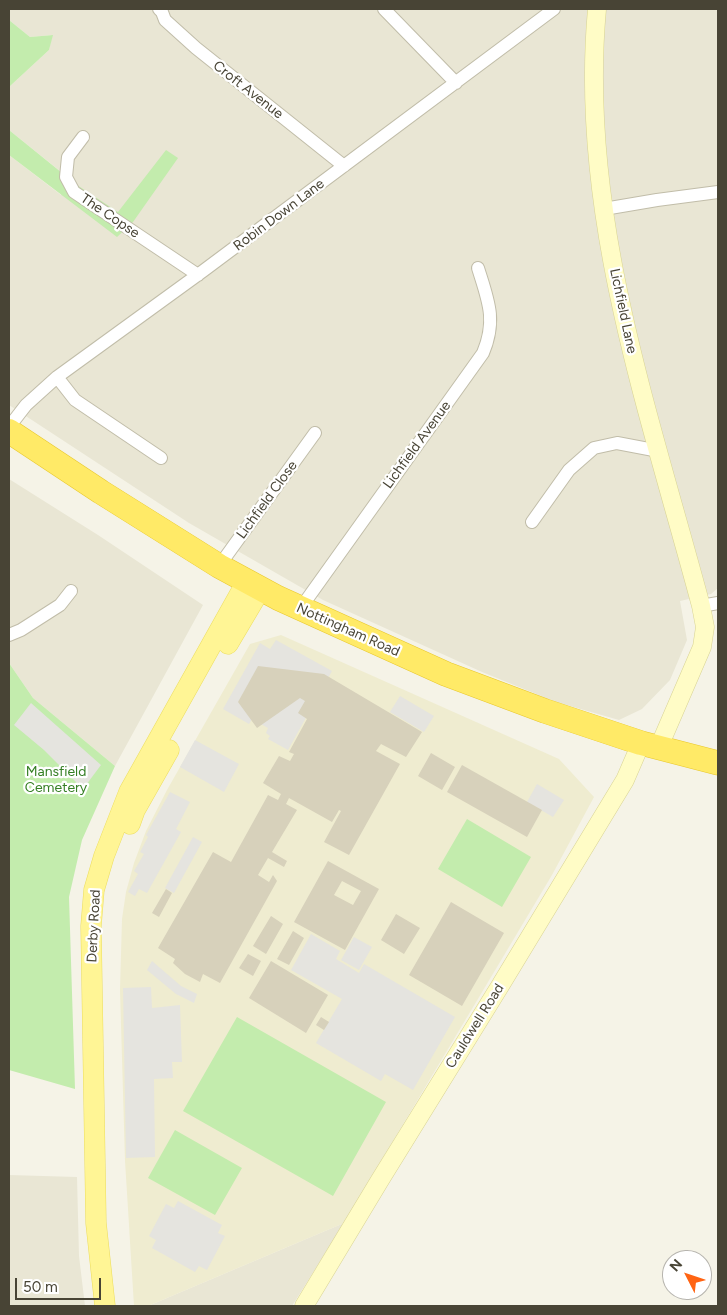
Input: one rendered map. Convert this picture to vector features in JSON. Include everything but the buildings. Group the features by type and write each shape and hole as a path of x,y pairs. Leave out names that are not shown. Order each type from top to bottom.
{"highway":[{"name":"Nottingham Road","path":"9,431 101,492 219,566 253,586 300,609 446,674 545,711 649,746 718,763"}],"main road":[{"name":"Derby Road","path":"105,1306 96,1223 91,926 94,890 104,856 129,792 253,586"},
{"name":"Derby Road","path":"116,1306 108,1231 109,1186 102,958 104,914 111,878 135,810 237,627 253,586"}],"street":[{"name":"Croft Avenue","path":"158,9 162,12 165,20 196,48 344,166"},
{"path":"384,9 456,83"},
{"name":"Robin Down Lane","path":"9,427 26,405 56,377 198,275 554,9"},
{"name":"Lichfield Lane","path":"597,9 594,68 596,133 604,209 628,341 659,451 710,604"},
{"name":"The Copse","path":"83,137 68,157 66,178 74,192 198,275"},
{"path":"604,209 718,192"},
{"name":"Lichfield Avenue","path":"300,609 483,352 489,338 491,317 478,268"},
{"path":"56,377 75,400 161,458"},
{"name":"Lichfield Close","path":"219,566 315,433"},
{"path":"532,522 569,470 594,448 617,442 659,451"},
{"path":"9,635 21,630 60,605 71,591"},
{"name":"Cauldwell Road","path":"304,1306 625,780 649,746 702,647 710,604"}],"shaded area":[{"path":"9,9 718,9 718,588 711,594 680,601 687,640 670,680 642,709 619,720 556,702 482,672 323,600 189,523 9,405 9,155 61,195 60,171 9,130 9,87 49,50 52,35 30,37 9,20"},
{"path":"9,479 98,535 203,605 115,766 33,698 9,663"},
{"path":"281,635 559,759 594,797 552,875 344,1223 148,1306 134,1306 125,1161 120,990 122,919 126,892 146,831 167,790 250,644"},
{"path":"276,640 332,671 288,750 268,739 270,736 266,733 268,728 252,719 249,724 223,709 260,643 270,649"},
{"path":"400,696 434,716 424,732 390,712"},
{"path":"31,703 101,765 83,789 44,750 14,725"},
{"path":"195,740 239,764 224,792 180,767"},
{"path":"537,784 564,800 553,817 527,802"},
{"path":"170,792 190,802 176,829 181,832 147,893 139,889 135,896 128,892 138,874 134,871 144,854 140,852 148,837 146,835"},
{"path":"193,837 202,842 174,893 165,888"},
{"path":"311,934 340,951 336,959 359,973 364,964 455,1017 413,1090 385,1074 381,1081 316,1043 342,999 291,970"},
{"path":"354,937 372,947 359,970 341,960"},
{"path":"152,961 181,986 197,994 194,1003 176,994 147,970"},
{"path":"151,987 152,1008 180,1005 182,1062 172,1062 173,1078 154,1079 155,1157 126,1158 123,988"},
{"path":"9,1175 77,1177 79,1256 85,1306 9,1306"},
{"path":"178,1201 222,1225 218,1233 225,1236 207,1270 199,1266 195,1272 152,1248 156,1240 149,1236 166,1204 174,1208"},
{"path":"344,1223 292,1306 148,1306"}],"green space":[{"path":"9,20 30,37 53,35 49,50 9,87"},
{"path":"9,130 77,185 118,212 166,150 178,158 133,222 117,237 9,155"},
{"name":"Mansfield Cemetery","path":"9,663 33,698 115,766 82,840 69,897 75,1089 9,1070"},
{"path":"467,819 531,857 502,907 438,869"},
{"path":"237,1017 386,1102 333,1196 183,1111"},
{"path":"175,1130 242,1168 215,1215 148,1178"}]}
